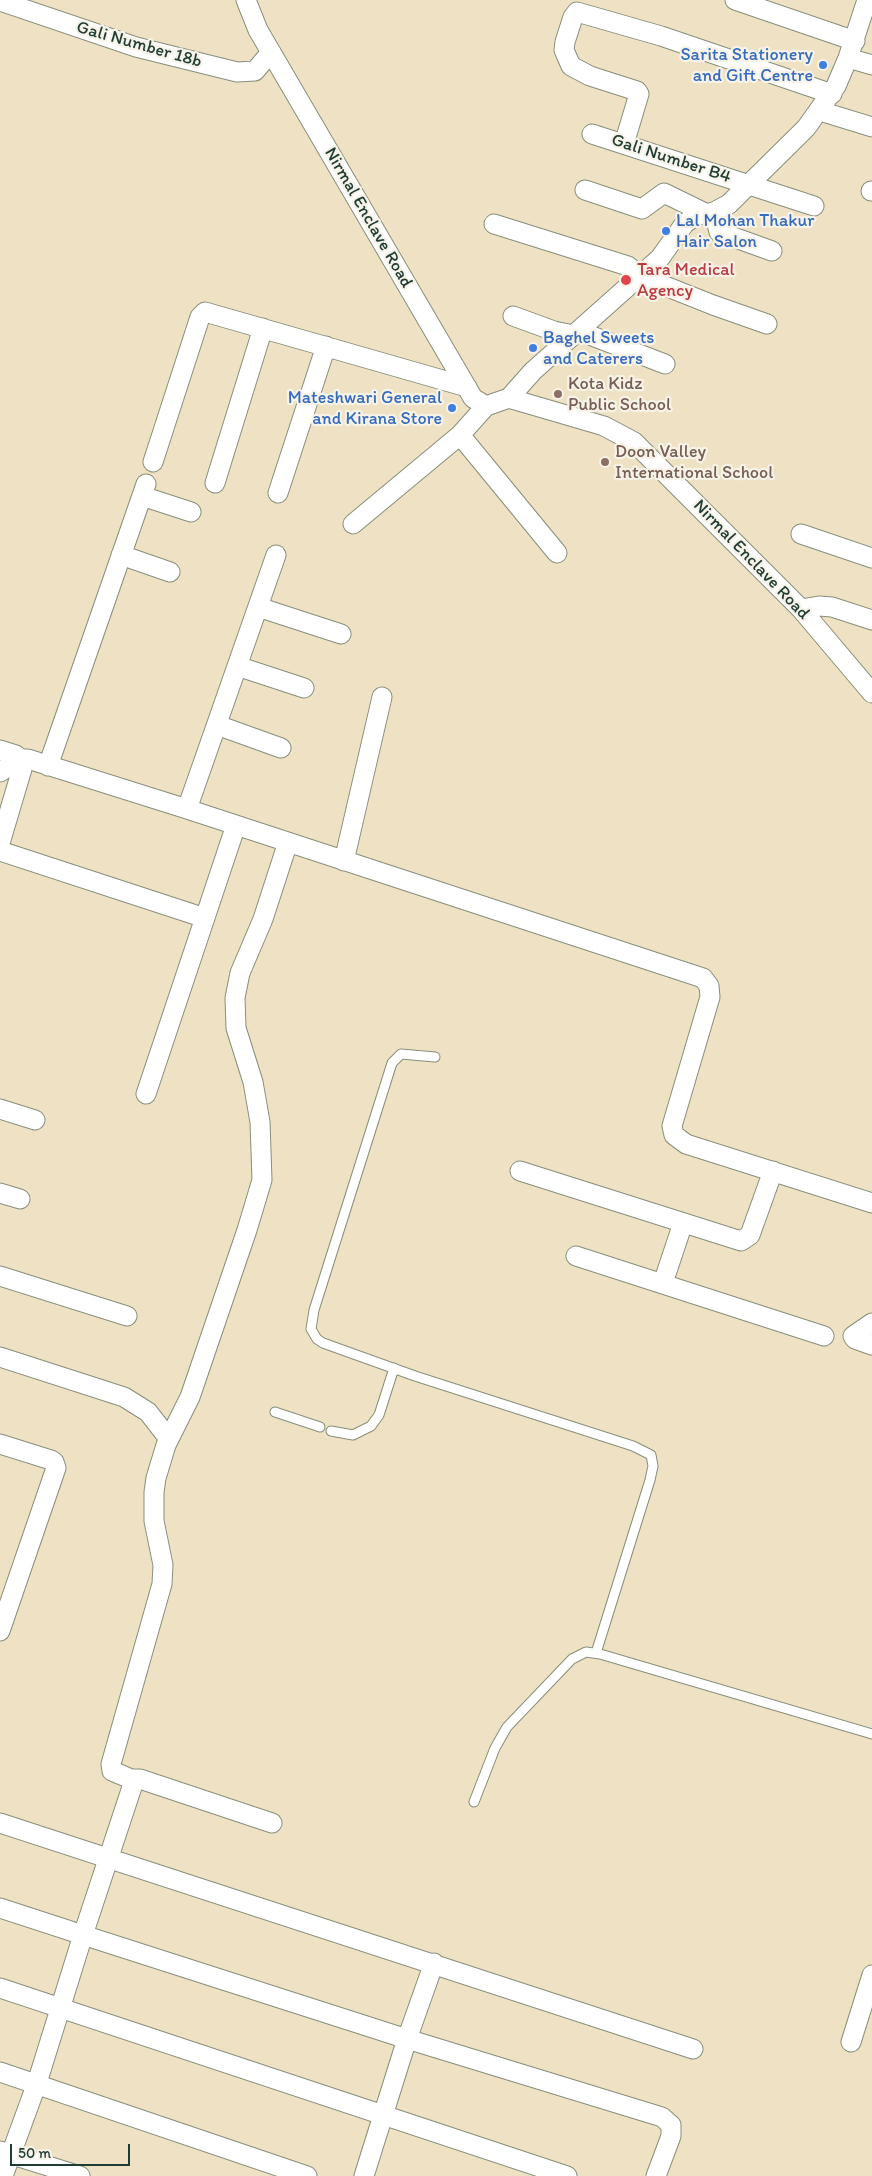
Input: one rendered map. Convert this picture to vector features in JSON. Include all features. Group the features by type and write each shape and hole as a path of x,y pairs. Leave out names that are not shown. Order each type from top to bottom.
{"street":[{"name":"Nirmal Enclave Road","path":"246,0 258,30 467,388 477,402 486,406"},
{"path":"735,0 851,49 872,65"},
{"name":"Gali Number 18b","path":"0,1 136,47 237,72 255,71 271,52"},
{"path":"353,524 460,435 486,406 509,398 524,380 660,258 685,223 698,215 711,213 730,204 750,184 820,110 832,94 869,2"},
{"path":"574,7 579,12 653,34 832,94"},
{"path":"574,7 564,50 571,66 590,76 637,91 639,94 624,144"},
{"path":"820,110 872,127"},
{"name":"Gali Number B4","path":"592,134 814,206"},
{"path":"585,190 642,209 664,193 711,213 719,232 772,251"},
{"path":"494,224 628,266 640,276 712,305 767,324"},
{"path":"153,462 203,314 208,312 467,388"},
{"path":"513,316 554,331 576,333 665,364"},
{"path":"215,483 263,328"},
{"path":"278,493 326,346"},
{"name":"Nirmal Enclave Road","path":"509,398 604,426 634,442 801,609 872,693"},
{"path":"460,435 557,553"},
{"path":"48,766 144,490 191,512"},
{"path":"801,534 872,558"},
{"path":"122,555 170,572"},
{"path":"188,809 276,555"},
{"path":"801,609 819,606 832,607 872,620"},
{"path":"258,607 341,634"},
{"path":"237,666 304,688"},
{"path":"344,861 382,697"},
{"path":"217,724 281,748"},
{"path":"0,750 20,758 188,809 703,978 709,986 710,997 672,1131 679,1140 686,1144 872,1203"},
{"path":"0,772 20,758"},
{"path":"0,843 21,777 20,758"},
{"path":"146,1094 236,825"},
{"path":"272,1823 140,1779 131,1779 112,1771 111,1764 162,1584 163,1564 154,1521 154,1492 163,1452 190,1397 247,1230 262,1180 260,1122 253,1082 236,1028 235,998 240,973 263,919 288,842"},
{"path":"0,851 205,918"},
{"path":"0,1109 35,1120"},
{"path":"520,1171 741,1241 747,1239 772,1171"},
{"path":"0,1193 20,1199"},
{"path":"663,1284 683,1223"},
{"path":"576,1256 824,1336"},
{"path":"0,1276 127,1316"},
{"path":"872,1323 853,1336 855,1340 872,1345"},
{"path":"0,1357 124,1397 148,1412 169,1439"},
{"path":"0,1444 50,1460 54,1462 56,1468 0,1631"},
{"path":"3,2176 4,2153 37,2083 59,2006 110,1859 132,1787 131,1779"},
{"path":"0,1823 694,2049"},
{"path":"0,1908 407,2039 666,2119 671,2125 672,2136 656,2176"},
{"path":"364,2176 407,2039 434,1963"},
{"path":"850,2042 872,1975"},
{"path":"0,1988 567,2176"},
{"path":"0,2072 307,2176"},
{"path":"4,2153 80,2176"}],"lane":[{"path":"435,1056 401,1054 392,1062 314,1310 311,1329 317,1340 323,1343 633,1446 647,1451 651,1455 653,1466 650,1480 596,1653"},
{"path":"331,1431 353,1435 371,1426 379,1415 394,1368"},
{"path":"275,1412 320,1427"},
{"path":"474,1802 495,1748 514,1718 572,1659 581,1653 596,1653 872,1734"}],"place":[{"name":"Sarita Stationery and Gift Centre","path":"823,65"},
{"name":"Lal Mohan Thakur Hair Salon","path":"666,231"},
{"name":"Tara Medical Agency","path":"626,280"},
{"name":"Baghel Sweets and Caterers","path":"533,348"},
{"name":"Kota Kidz Public School","path":"558,394"},
{"name":"Mateshwari General and Kirana Store","path":"452,408"},
{"name":"Doon Valley International School","path":"605,462"}]}
